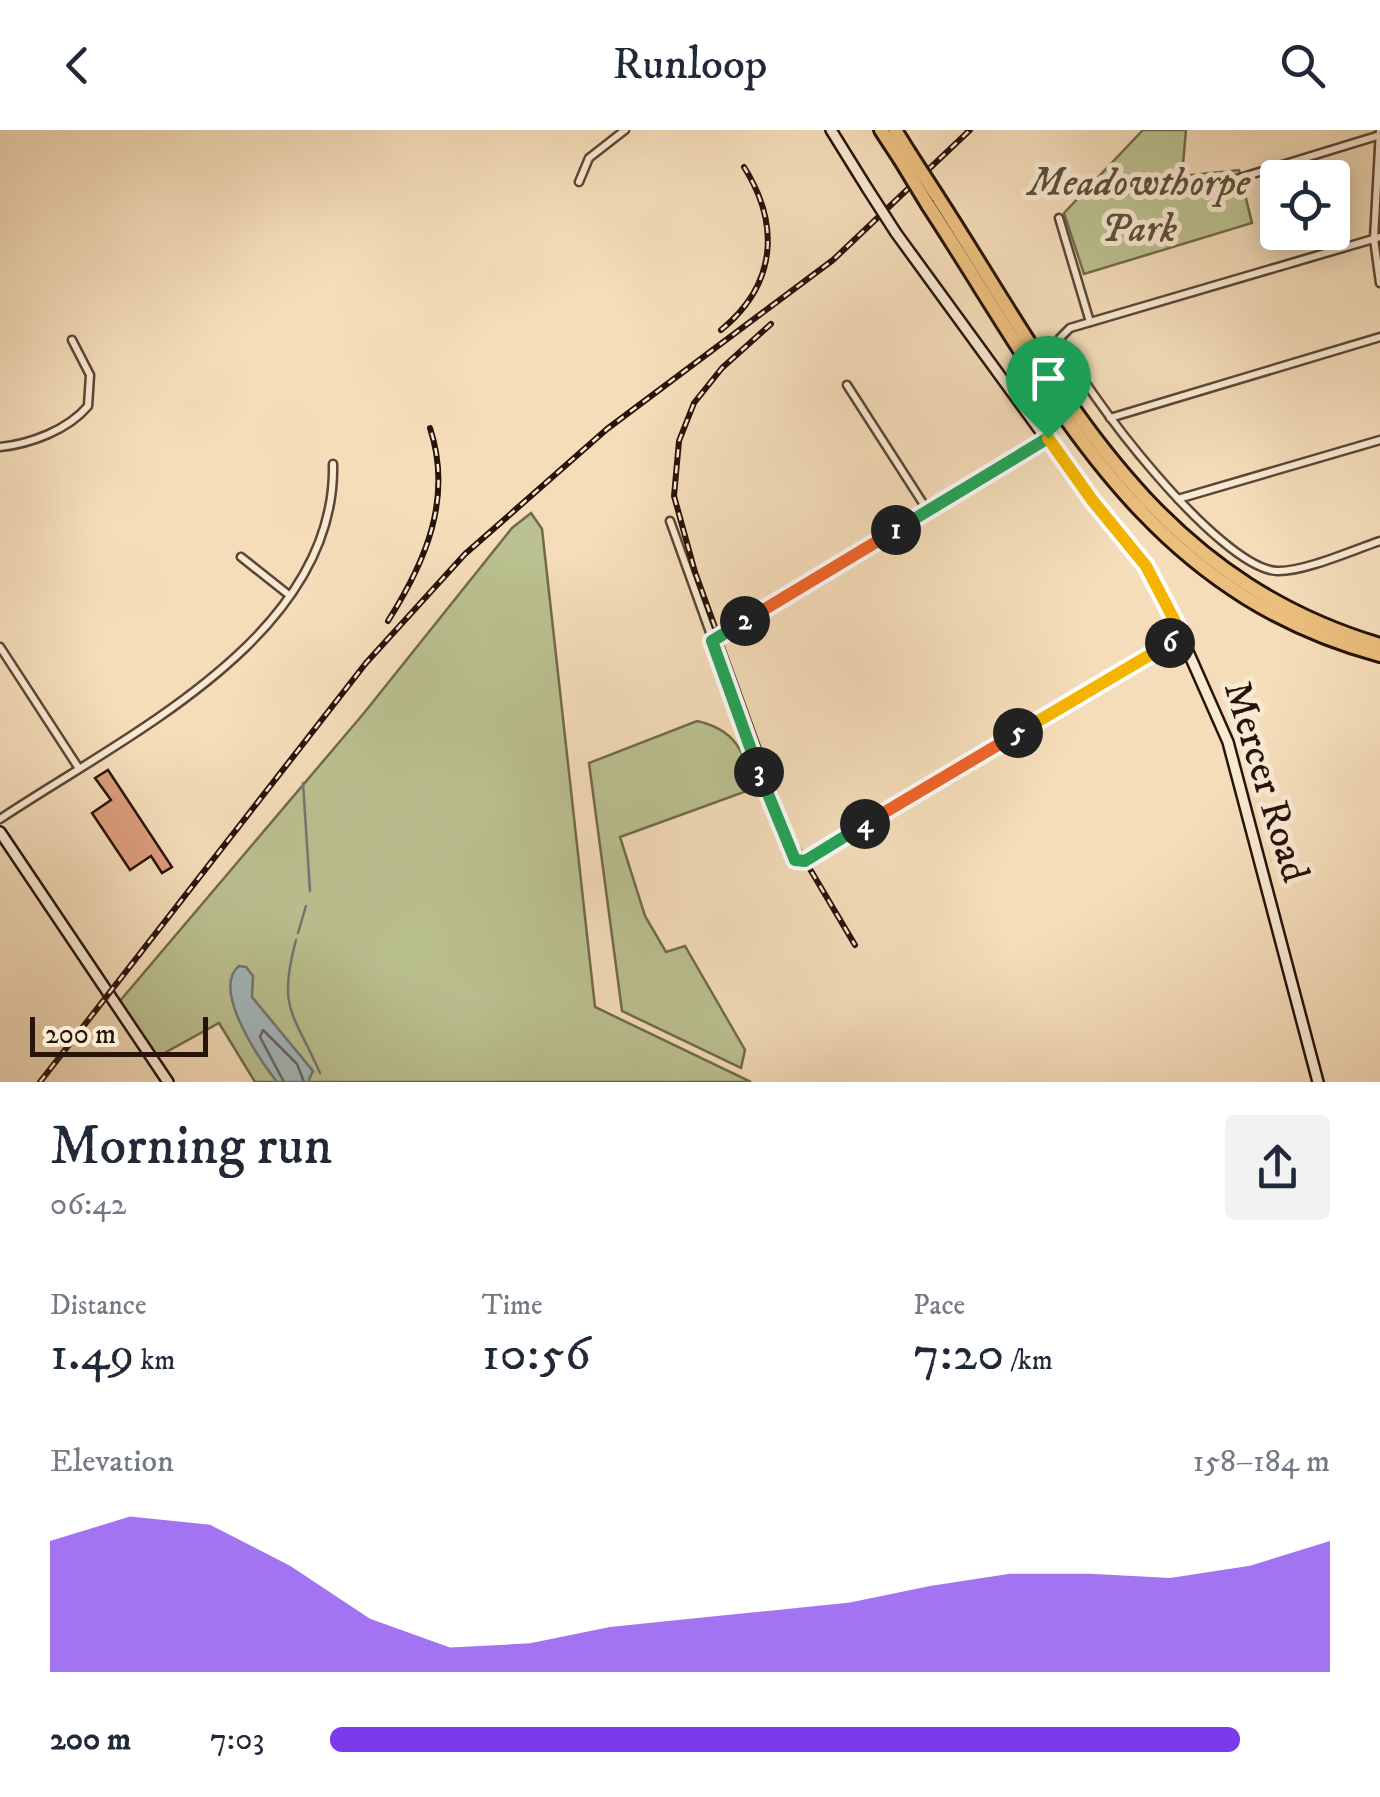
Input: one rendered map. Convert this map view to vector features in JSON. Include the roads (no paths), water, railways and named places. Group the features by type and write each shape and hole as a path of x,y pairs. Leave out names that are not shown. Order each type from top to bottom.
{"highway":[{"path":"881,130 904,155 1096,462 1160,535 1210,576 1270,613 1328,640 1380,655"},
{"path":"895,130 904,155"},
{"path":"933,200 1085,426 1160,517 1200,553 1266,598 1320,624 1380,645"}],"street":[{"path":"578,182 589,158 625,130"},
{"name":"Mercer Road","path":"831,130 896,233 1146,566 1182,635 1228,742 1318,1082"},
{"path":"1230,181 1380,133 1380,283"},
{"path":"1059,218 1090,322"},
{"path":"1377,238 1090,322 1062,334 1062,344 1110,418 1178,499 1213,531 1270,570 1284,570 1380,541"},
{"path":"1110,418 1380,338"},
{"path":"0,447 19,445 64,426 88,406 90,375 72,340"},
{"path":"847,386 928,512"},
{"path":"712,641 1048,438"},
{"path":"1178,499 1380,440"},
{"path":"0,819 205,682 260,633 309,567 326,529 333,464"},
{"path":"670,521 790,855 805,861 1182,635"},
{"path":"241,557 289,595"},
{"path":"0,647 78,766"},
{"path":"0,832 168,1082"}],"water":[{"path":"239,966 246,967 253,976 252,997 313,1071 308,1082 277,1082 250,1041 231,991 232,977"}],"waterway":[{"path":"303,783 310,891"},
{"path":"298,933 306,906"},
{"path":"296,940 288,997 320,1073"}],"railway":[{"path":"40,1082 366,663 465,554 607,429 833,260 970,130"},
{"path":"721,330 753,294 767,254 764,211 744,167"},
{"path":"771,324 722,368 694,403 679,441 674,496 695,572 791,837 855,945"},
{"path":"388,621 414,575 432,528 438,479 430,428"}],"park label":[{"name":"Meadowthorpe Park","path":"1139,207"}]}
